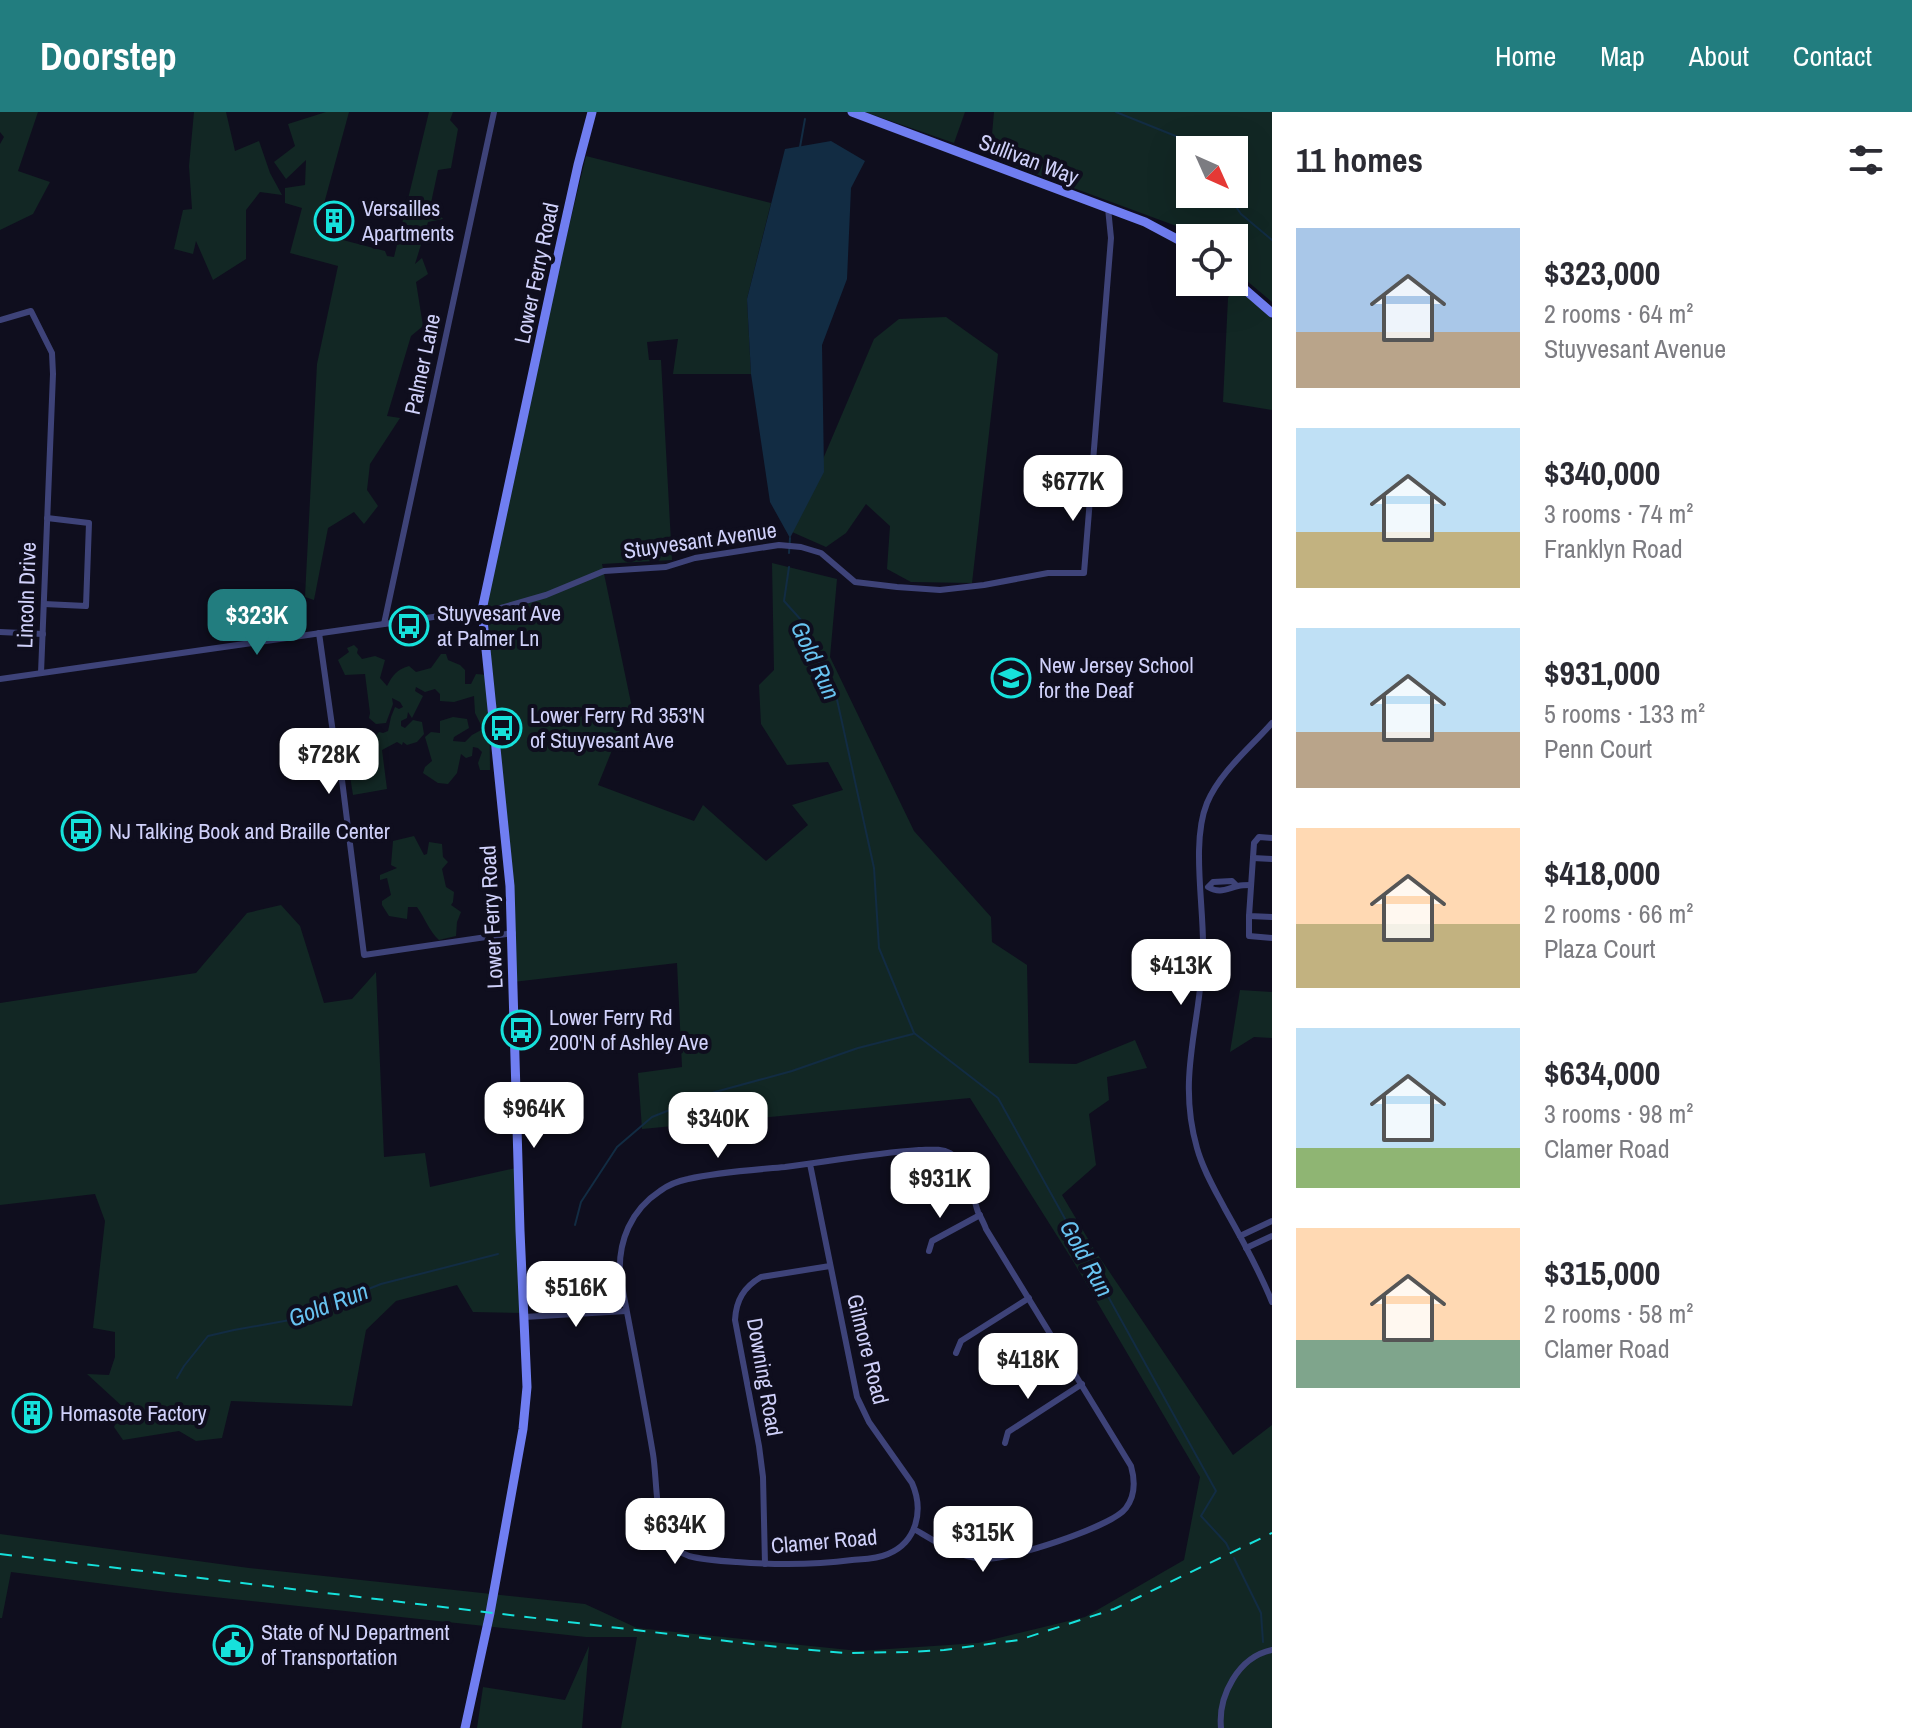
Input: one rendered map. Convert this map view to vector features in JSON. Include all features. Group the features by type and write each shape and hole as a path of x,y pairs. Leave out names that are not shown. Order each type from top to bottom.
{"street":[{"name":"Palmer Lane","path":"384,624 494,112"},
{"name":"Lower Ferry Road","path":"465,1728 490,1613 523,1429 527,1387 513,933 507,844 482,610 592,112"},
{"name":"Sullivan Way","path":"852,112 1145,222 1176,239"},
{"name":"Stuyvesant Avenue","path":"0,679 494,610 546,595 604,571 666,567 695,558 779,545 821,553 855,582 897,587 940,590 1048,573 1084,573 1111,238 1108,208"},
{"path":"1248,292 1272,313"},
{"name":"Lincoln Drive","path":"0,320 31,311 52,353 41,673"},
{"path":"44,604 86,606 89,523 47,518"},
{"path":"0,632 43,634"},
{"path":"319,633 342,780 364,955 513,933"},
{"path":"1272,723 1219,781 1202,817 1199,843 1204,887 1203,951 1189,1066 1189,1114 1199,1154 1272,1302"},
{"path":"1272,838 1256,839 1249,916 1249,936 1272,938"},
{"path":"1253,858 1272,859"},
{"path":"1204,887 1213,882 1232,881 1237,886 1250,885"},
{"path":"1249,916 1272,917"},
{"name":"Clamer Road","path":"914,1529 897,1549 878,1557 830,1563 765,1564 693,1557 676,1549 664,1534 660,1517 654,1455 620,1275 622,1242 634,1216 651,1197 688,1178 919,1150 938,1150 957,1159 966,1172 980,1215"},
{"name":"Gilmore Road","path":"810,1164 857,1397 869,1422 916,1492 918,1511 914,1529"},
{"path":"914,1529 959,1553 979,1559 999,1558 1060,1540 1114,1519 1131,1500 1134,1483 1131,1466 980,1215 932,1241 929,1251"},
{"path":"1240,1236 1272,1221"},
{"path":"1246,1248 1272,1236"},
{"name":"Downing Road","path":"765,1564 759,1446 735,1311 742,1293 761,1277 830,1266"},
{"path":"956,1353 961,1341 1029,1298"},
{"path":"524,1317 626,1311"},
{"path":"1005,1443 1008,1432 1082,1384"},
{"path":"1221,1728 1226,1692 1235,1675 1246,1663 1272,1650"}],"green space":[{"path":"0,112 38,112 18,171 50,182 33,214 0,230 0,144 4,137 0,132"},
{"path":"194,112 226,112 235,151 259,141 270,173 282,195 260,192 246,210 246,259 213,280 196,241 193,254 174,249 183,210 192,209 189,166"},
{"path":"326,112 349,112 316,233 385,251 387,256 394,257 429,112 453,112 450,120 458,129 451,168 438,170 431,203 443,219 428,222 415,264 422,258 428,274 416,282 423,326 411,336 387,416 400,418 370,464 367,490 378,506 364,524 354,512 328,528 314,600 305,597 317,364 338,266 290,253 302,208 285,203 285,188 305,185 306,160 286,179 274,162 295,146 288,124"},
{"path":"865,112 965,112 954,143"},
{"path":"994,112 1272,112 1272,302 1248,282 1248,224 1176,226 990,157"},
{"path":"586,156 771,203 747,299 751,374 673,374 678,339 647,342 649,360 661,360 672,560 602,564 631,703 598,785 694,821 703,805 766,861 808,825 792,805 843,790 828,762 787,765 761,724 759,685 774,670 772,563 837,579 830,657 914,831 991,917 992,942 1027,965 1029,1063 1076,1064 1135,1040 1147,1068 1107,1077 1109,1100 1089,1114 1096,1165 1062,1195 1094,1249 1233,1455 1272,1425 1272,1728 621,1728 637,1637 586,1637 11,1572 0,1618 0,1534 249,1568 585,1604 637,1628 859,1651 978,1643 1085,1617 1184,1560 1200,1477 1073,1261 970,1098 642,1129 638,1073 682,1067 677,963 513,982 487,604 505,492"},
{"path":"1246,296 1272,319 1272,410 1223,402 1228,298"},
{"path":"946,317 998,354 972,583 911,582 887,569 890,526 866,504 846,533 826,547 792,532 874,339 899,319"},
{"path":"354,645 362,659 375,656 385,660 380,678 387,686 401,669 409,666 416,672 431,668 441,654 446,654 448,660 465,670 465,684 471,684 476,674 489,675 490,770 480,770 478,763 482,752 473,747 472,756 466,758 461,754 457,773 448,784 438,783 423,773 432,761 425,737 431,732 440,733 440,721 453,717 467,719 469,728 454,737 453,741 465,742 483,729 475,713 474,696 454,702 440,701 440,694 435,689 425,692 416,687 415,691 423,696 412,718 408,712 401,726 405,728 413,720 422,722 424,734 417,742 407,745 403,742 402,745 397,742 382,750 387,789 353,795 346,751 364,749 379,732 388,731 395,707 403,707 392,698 386,723 376,724 369,718 365,674 345,675 338,660 349,652 347,648"},
{"path":"414,836 424,855 427,854 429,842 442,844 443,857 448,862 442,869 446,887 454,892 451,905 461,912 456,936 439,940 417,907 408,907 407,919 389,916 382,905 382,901 391,895 387,878 380,880 380,875 397,868 391,865 393,841"},
{"path":"281,905 300,926 324,1003 352,999 376,972 384,1157 425,1153 430,1187 516,1168 525,1313 473,1312 457,1285 396,1301 366,1330 352,1406 231,1401 222,1438 196,1441 179,1431 123,1440 114,1427 123,1407 87,1374 109,1375 115,1357 115,1332 93,1328 105,1221 95,1194 0,1205 0,1003 196,973 247,913"},
{"path":"1240,990 1272,992 1272,1038 1254,1037 1230,1052"},
{"path":"589,1646 582,1728 477,1728 483,1687 565,1700"}],"water":[{"path":"831,141 865,161 851,188 847,279 822,345 824,472 790,538 770,502 751,374 747,299 785,149"}],"waterway":[{"path":"1116,112 1176,136"},
{"path":"800,147 805,119"},
{"path":"1237,208 1272,240"},
{"name":"Gold Run","path":"789,553 790,538"},
{"name":"Gold Run","path":"789,567 784,601 802,621 813,651 836,695 874,868 879,948 914,1033 998,1098 1216,1491 1201,1516 1229,1549"},
{"name":"Gold Run","path":"575,1225 581,1202 617,1147 652,1117 715,1092 913,1034"},
{"name":"Gold Run","path":"177,1378 208,1336 290,1320 381,1284 498,1254"},
{"name":"Gold Run","path":"1234,1558 1261,1613 1263,1642"}],"railway":[{"path":"0,1554 786,1648 846,1653 907,1652 1019,1640 1114,1609 1272,1533"}],"place":[{"name":"Versailles Apartments","path":"334,221"},
{"name":"Stuyvesant Ave at Palmer Ln","path":"409,626"},
{"name":"New Jersey School for the Deaf","path":"1011,678"},
{"name":"Lower Ferry Rd 353'N of Stuyvesant Ave","path":"502,728"},
{"name":"NJ Talking Book and Braille Center","path":"81,831"},
{"name":"Lower Ferry Rd 200'N of Ashley Ave","path":"521,1030"},
{"name":"Homasote Factory","path":"32,1413"},
{"name":"State of NJ Department of Transportation","path":"233,1645"}]}
